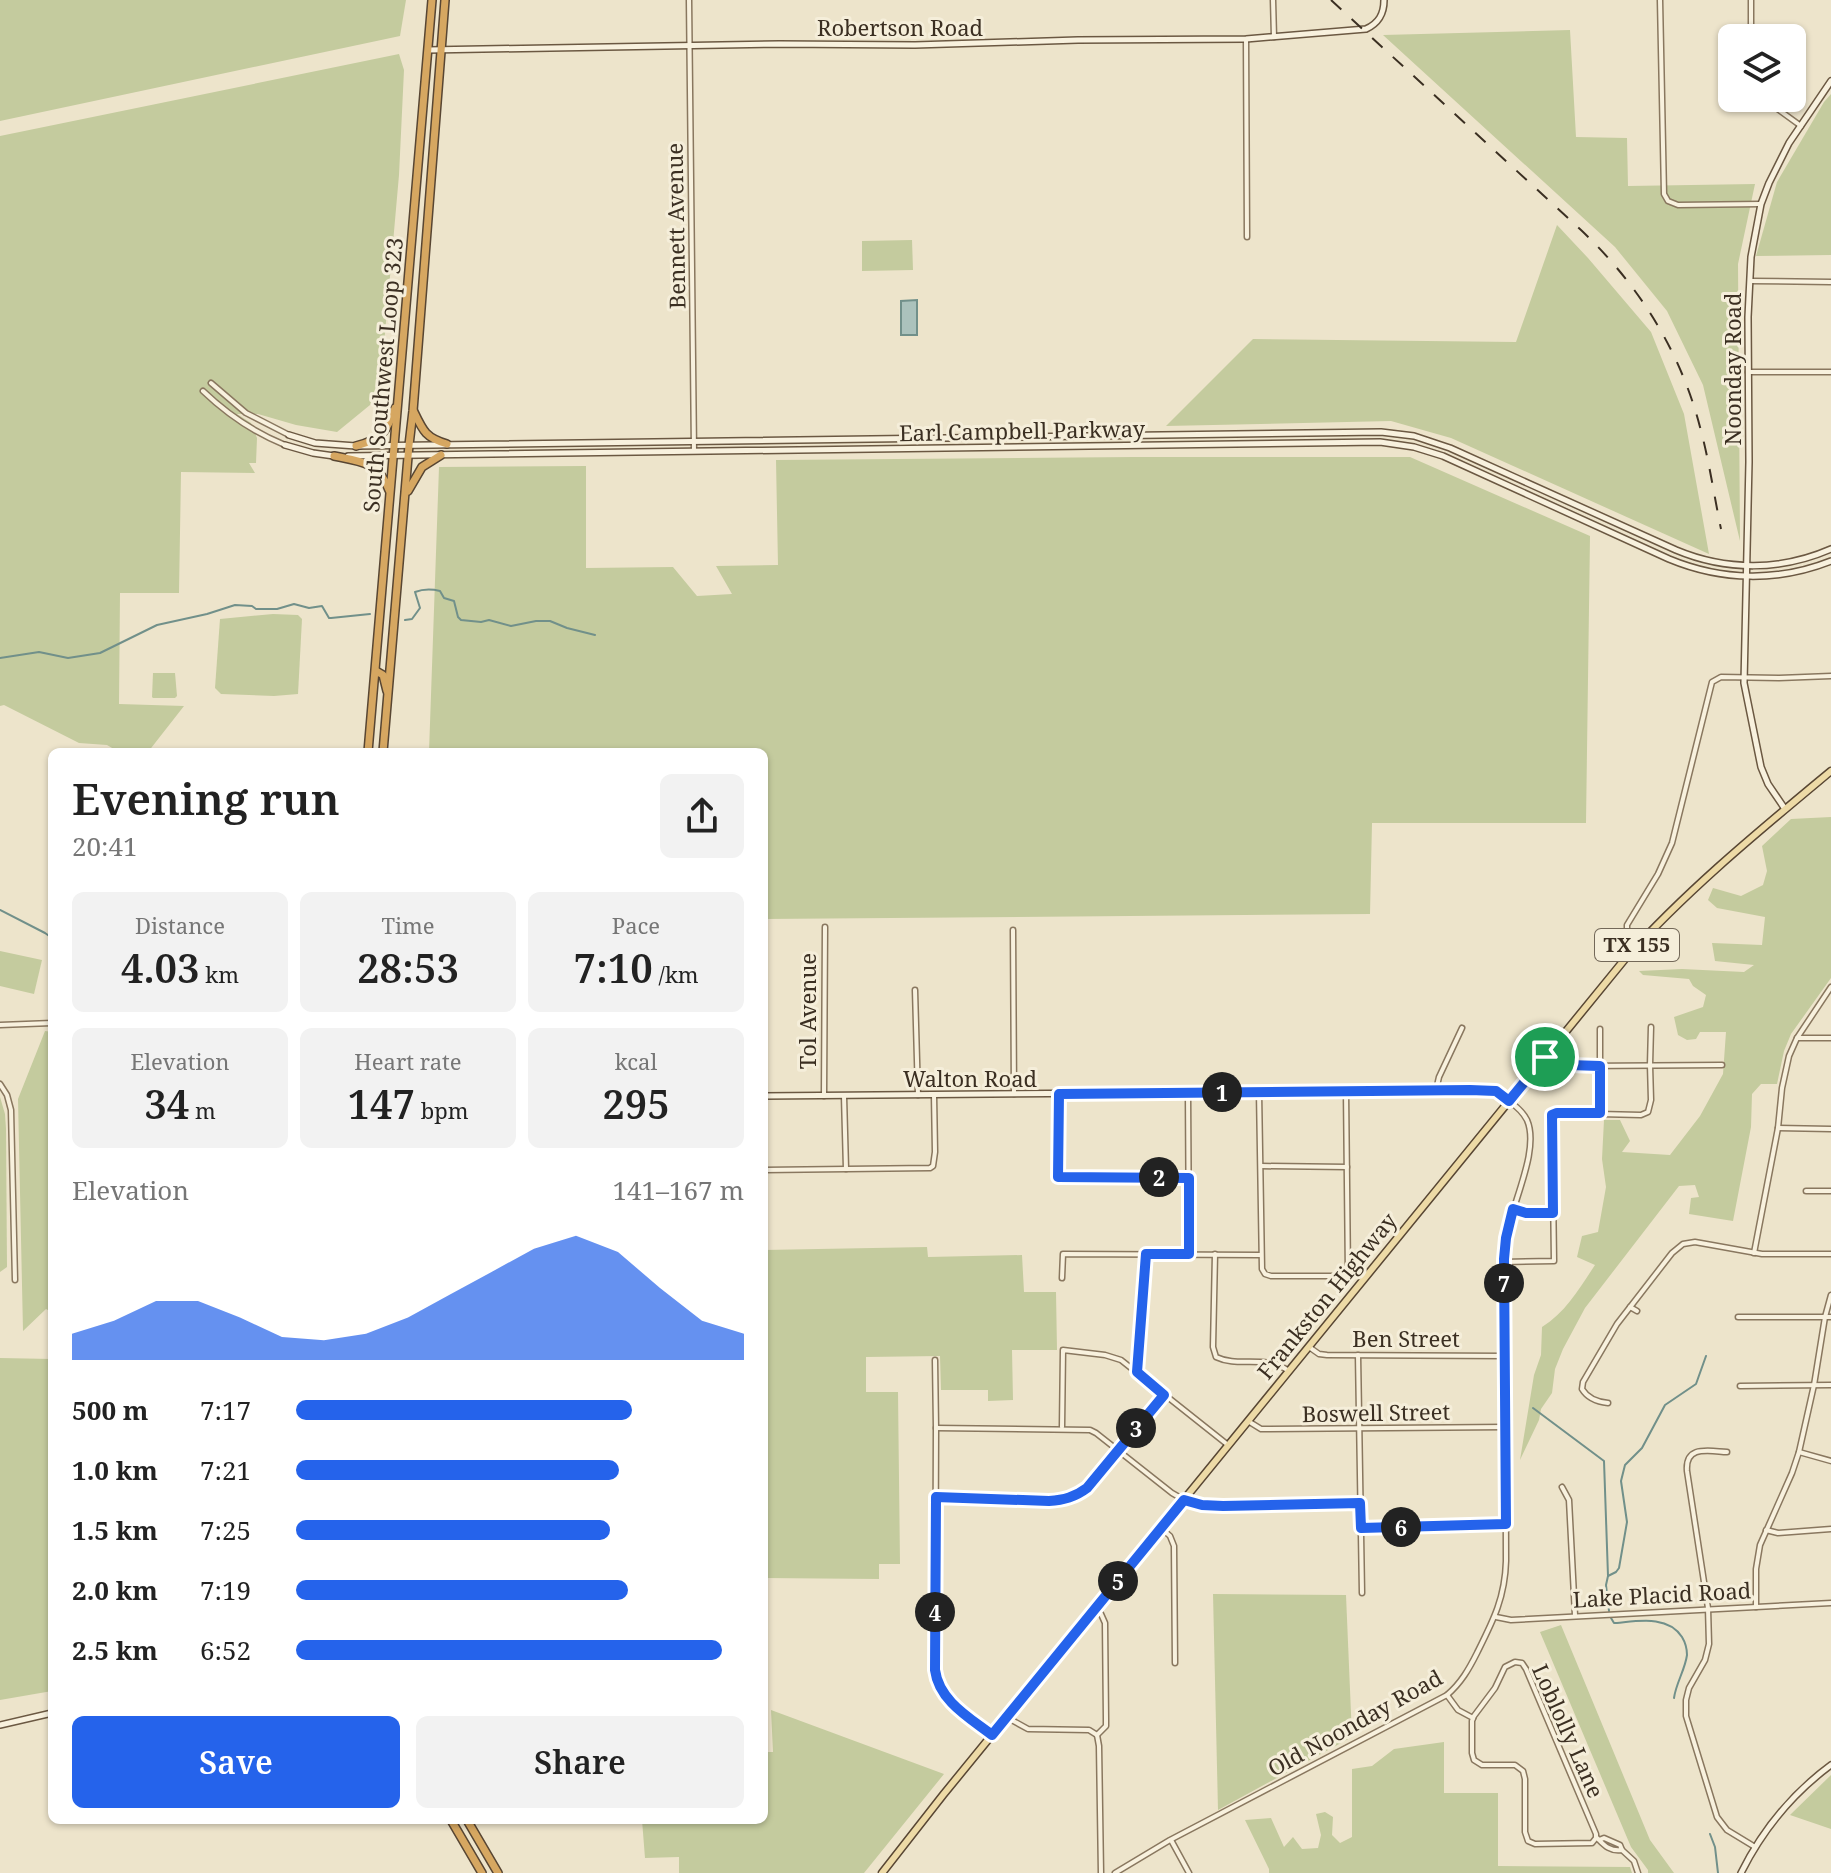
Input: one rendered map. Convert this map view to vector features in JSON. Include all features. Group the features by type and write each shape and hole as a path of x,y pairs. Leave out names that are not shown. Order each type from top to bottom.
{"highway":[{"name":"South Southwest Loop 323","path":"368,748 432,0"},
{"name":"South Southwest Loop 323","path":"383,748 445,0"},
{"path":"356,446 373,441 384,433 399,398"},
{"path":"413,411 426,434 433,440 447,444"},
{"path":"405,496 422,467 441,455"},
{"path":"334,456 375,468 385,481 391,499"},
{"path":"376,671 383,675 389,697"},
{"path":"453,1824 482,1873"},
{"path":"469,1824 498,1873"},
{"path":"458,1833 472,1830"}],"main road":[{"name":"Robertson Road","path":"428,50 1246,39 1363,29 1372,26 1382,15 1384,0"},
{"name":"Noonday Road","path":"1785,809 1761,767 1744,676 1751,257 1761,204 1779,163 1831,81"},
{"name":"Earl Campbell Parkway","path":"289,435 315,443 356,446 1381,432 1414,436 1450,448 1683,553 1708,561 1747,566 1796,561 1831,549"},
{"path":"1380,442 1381,432"},
{"path":"1037,436 1037,447"},
{"name":"Earl Campbell Parkway","path":"285,445 334,456 1380,442 1443,456 1678,563 1713,573 1746,577 1790,573 1831,561"},
{"name":"Frankston Highway","path":"882,1873 1636,947 1704,878 1831,771"},
{"name":"Walton Road","path":"768,1096 1436,1090 1493,1091 1509,1101"},
{"path":"0,1725 48,1714"},
{"path":"1741,1873 1773,1821 1797,1794 1831,1765"}],"street":[{"name":"Bennett Avenue","path":"689,0 694,451"},
{"path":"1273,0 1274,37"},
{"path":"1660,0 1663,189 1666,198 1682,206 1761,204"},
{"path":"1751,0 1751,24"},
{"path":"1246,39 1247,237"},
{"path":"1782,112 1801,126"},
{"path":"1750,281 1831,282"},
{"path":"1748,372 1831,372"},
{"name":"Earl Campbell Parkway","path":"211,383 246,413 289,435"},
{"name":"Earl Campbell Parkway","path":"203,391 240,422 285,445"},
{"path":"1636,947 1627,935 1627,925 1658,874 1672,843 1711,684 1721,677 1831,676"},
{"name":"Tol Avenue","path":"824,1096 825,927"},
{"path":"1013,930 1014,1094"},
{"path":"1754,1253 1789,1056 1797,1038 1831,987"},
{"path":"915,990 918,1095"},
{"path":"0,1025 48,1023"},
{"path":"1504,1262 1554,1261 1552,1115 1641,1115 1648,1112 1651,1100 1651,1027"},
{"path":"1436,1090 1462,1028"},
{"path":"1600,1029 1600,1113"},
{"path":"1797,1038 1831,1038"},
{"path":"1545,1057 1569,1065 1722,1065"},
{"path":"0,1084 11,1110 15,1280"},
{"path":"1259,1092 1260,1255 1265,1274 1348,1276 1346,1091"},
{"path":"1188,1093 1189,1254"},
{"path":"1059,1094 1058,1177 1189,1178"},
{"path":"768,1170 926,1169 933,1166 934,1095"},
{"path":"844,1096 846,1170"},
{"name":"Old Noonday Road","path":"1115,1873 1170,1840 1447,1695 1464,1676 1496,1617 1505,1584 1504,1262 1506,1238 1525,1173 1529,1137 1526,1119 1509,1101"},
{"path":"1778,1128 1831,1129"},
{"path":"1260,1166 1347,1167"},
{"path":"1806,1191 1831,1191"},
{"path":"1513,1209 1526,1213 1553,1213"},
{"path":"1608,1403 1587,1395 1582,1384 1617,1324 1680,1246 1698,1242 1754,1253 1831,1254"},
{"path":"1062,1278 1063,1254 1260,1255"},
{"path":"1137,1372 1146,1254"},
{"path":"1215,1254 1213,1347 1216,1357 1228,1361 1269,1362 1289,1371"},
{"path":"1756,1607 1761,1540 1799,1452 1831,1295"},
{"path":"1630,1307 1637,1311"},
{"path":"1738,1317 1828,1317"},
{"name":"Ben Street","path":"1308,1347 1323,1355 1505,1356"},
{"path":"1062,1428 1063,1350 1115,1357 1228,1445"},
{"path":"1358,1355 1362,1593"},
{"path":"935,1360 935,1676 951,1703 992,1735"},
{"path":"1740,1386 1831,1385"},
{"path":"936,1497 1049,1501 1077,1495 1087,1488 1164,1395"},
{"name":"Boswell Street","path":"1248,1421 1264,1429 1506,1427"},
{"path":"936,1428 1090,1430 1172,1493 1202,1505 1360,1503"},
{"path":"1727,1452 1695,1452 1689,1456 1686,1465 1708,1608 1709,1648 1689,1688 1687,1721 1717,1817 1727,1830 1755,1847"},
{"path":"1799,1452 1831,1461"},
{"path":"1562,1487 1569,1500 1575,1615"},
{"path":"1361,1528 1506,1524"},
{"path":"1161,1528 1170,1536 1174,1546 1175,1663"},
{"path":"1766,1530 1778,1533 1831,1529"},
{"name":"Lake Placid Road","path":"1496,1617 1511,1620 1831,1603"},
{"path":"1095,1609 1105,1623 1106,1726 1097,1735"},
{"name":"Loblolly Lane","path":"1473,1718 1495,1688 1505,1667 1515,1662 1524,1665 1598,1839"},
{"path":"1447,1695 1458,1710 1473,1718 1474,1760 1482,1765 1515,1765 1524,1774 1525,1832 1528,1841 1535,1844 1588,1843 1598,1839 1601,1845 1622,1850 1632,1859 1638,1873"},
{"path":"1006,1717 1028,1729 1089,1730 1097,1735 1101,1873"},
{"path":"1170,1840 1189,1873"}],"green space":[{"path":"0,0 406,0 400,36 0,121"},
{"path":"1570,30 1576,137 1627,138 1628,186 1755,184 1738,264 1740,541 1703,385 1667,311 1615,247 1383,35"},
{"path":"399,54 404,70 399,175 382,367 370,405 337,432 258,414 237,414 251,423 257,438 256,463 249,463 255,473 181,472 179,593 120,593 119,704 184,706 151,748 112,748 79,743 4,705 0,706 0,136"},
{"path":"1831,94 1831,255 1756,256 1777,182"},
{"path":"1557,225 1651,332 1684,414 1709,554 1451,438 1391,421 1166,426 1253,339 1516,342"},
{"path":"912,240 913,270 862,271 862,241"},
{"path":"1410,457 1590,536 1586,823 1372,823 1370,914 768,919 768,748 429,748 439,467 586,466 586,568 673,567 697,596 732,594 716,566 778,565 776,460"},
{"path":"298,615 302,619 298,694 221,694 215,688 220,619"},
{"path":"153,673 175,673 175,698 152,697"},
{"path":"1831,817 1831,978 1791,1034 1777,1084 1761,1084 1752,1094 1751,1127 1733,1221 1689,1214 1691,1198 1699,1197 1695,1185 1679,1186 1585,1308 1563,1349 1555,1369 1552,1393 1541,1409 1520,1460 1534,1375 1541,1355 1542,1327 1565,1307 1595,1265 1577,1257 1582,1236 1598,1232 1606,1187 1602,1159 1604,1120 1620,1120 1630,1141 1622,1152 1670,1155 1700,1116 1723,1074 1726,1032 1700,1032 1696,1039 1687,1040 1678,1035 1674,1017 1703,1007 1706,995 1689,979 1643,975 1639,971 1682,969 1744,972 1754,965 1715,961 1712,943 1762,945 1765,917 1717,908 1708,900 1713,888 1741,896 1763,885 1767,871 1762,846 1791,819"},
{"path":"0,951 42,960 34,994 0,986"},
{"path":"45,1031 48,1031 48,1310 23,1331 18,1099"},
{"path":"0,1097 6,1129 7,1267 0,1272"},
{"path":"927,1247 928,1257 1022,1255 1024,1292 1056,1292 1057,1350 1012,1350 1013,1400 988,1401 988,1390 941,1390 940,1356 866,1357 866,1392 898,1392 900,1564 879,1564 879,1579 768,1578 768,1250"},
{"path":"0,1358 48,1359 48,1692 0,1700"},
{"path":"1213,1594 1346,1595 1352,1737 1218,1810"},
{"path":"1561,1625 1650,1840 1674,1873 1648,1873 1631,1847 1540,1632"},
{"path":"771,1710 944,1774 864,1873 679,1873 679,1857 645,1858 642,1824 768,1824 768,1752 773,1752"},
{"path":"1444,1742 1444,1793 1498,1793 1498,1866 1630,1867 1632,1873 1269,1873 1245,1820 1271,1818 1284,1847 1293,1837 1302,1849 1318,1848 1321,1835 1316,1814 1325,1812 1333,1817 1332,1835 1340,1843 1352,1837 1352,1769 1372,1766 1394,1749"},
{"path":"1831,1775 1831,1829 1790,1815"}],"water":[{"path":"917,300 917,335 901,335 901,301"}],"waterway":[{"path":"405,620 412,619 420,608 415,592 434,590 454,601 461,620 489,620 511,626 550,621 595,635"},
{"path":"0,658 39,652 68,658 100,653 157,625 235,605 256,609 277,609 294,604 309,608 322,606 329,618 370,614"},
{"path":"0,910 48,935"},
{"path":"1608,1576 1619,1568 1627,1522 1621,1481 1625,1465 1642,1448 1665,1405 1696,1384 1706,1356"},
{"path":"1533,1408 1604,1461 1609,1611"},
{"path":"1611,1618 1614,1623 1661,1622 1682,1637 1687,1655 1674,1698"},
{"path":"1710,1834 1718,1873"}],"railway":[{"path":"1331,0 1581,230 1638,296 1669,345 1691,399 1706,452 1721,529"}],"route":[{"path":"1545,1057 1569,1065 1600,1066 1600,1113 1552,1115 1553,1213 1526,1213 1513,1209 1508,1224 1504,1259 1506,1524 1361,1528 1360,1503 1223,1506 1184,1500 992,1735 951,1703 935,1676 936,1497 1049,1501 1077,1495 1087,1488 1164,1395 1137,1372 1146,1254 1189,1254 1189,1178 1058,1177 1059,1094 1470,1090 1496,1091 1509,1101 1545,1057"}]}
